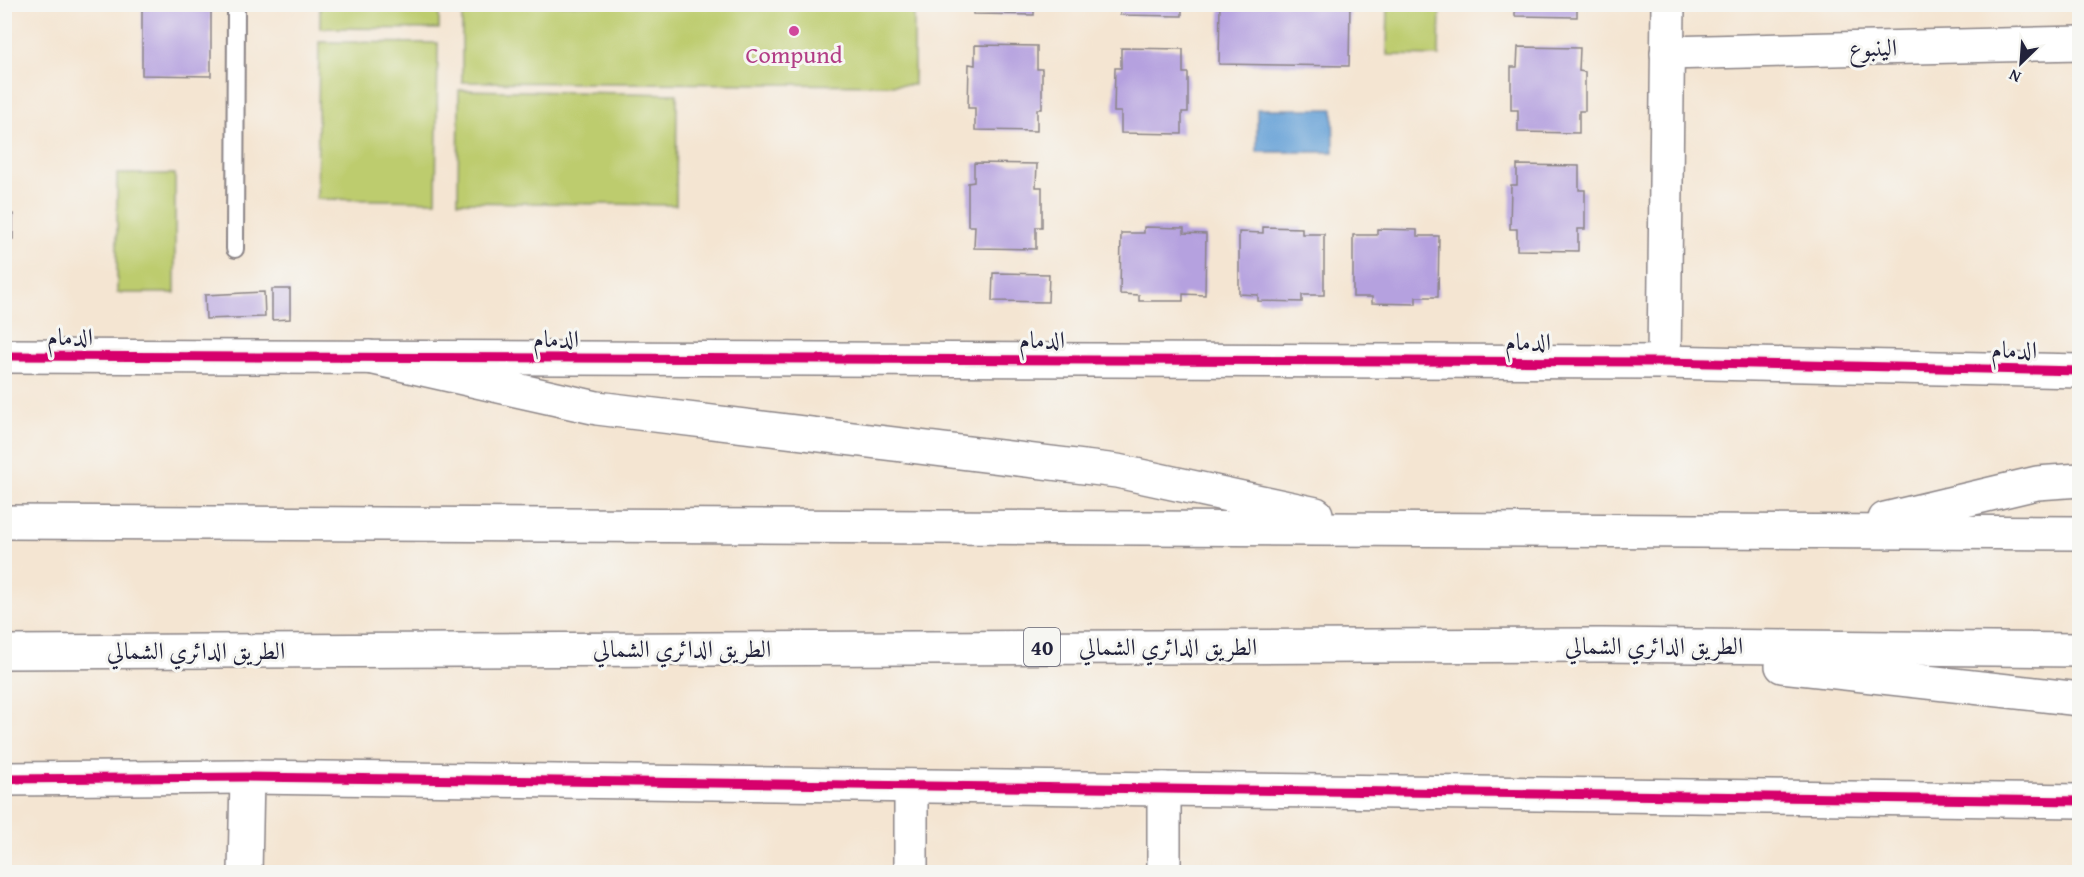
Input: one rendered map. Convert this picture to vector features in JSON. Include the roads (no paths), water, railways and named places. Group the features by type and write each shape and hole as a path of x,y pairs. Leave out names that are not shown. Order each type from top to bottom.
{"main road":[{"path":"1664,362 1668,4"},
{"name":"الينبوع","path":"1667,53 2079,43"},
{"name":"الدمام","path":"4,356 1664,362 2079,371"},
{"path":"369,357 597,408 1118,471 1382,529"},
{"path":"1833,531 2037,483 2079,480"},
{"path":"4,522 2079,533"},
{"path":"1602,645 2079,699"},
{"name":"الطريق الدائري الشمالي","path":"4,652 1602,645 2079,650"},
{"path":"4,779 247,777 2079,801"},
{"path":"245,873 247,777"},
{"path":"911,786 911,873"},
{"path":"1164,789 1164,873"}],"lane":[{"path":"235,249 236,4"}],"water":[{"path":"1257,109 1333,109 1334,152 1257,152"}],"place":[{"name":"Compund","path":"794,31"}]}
